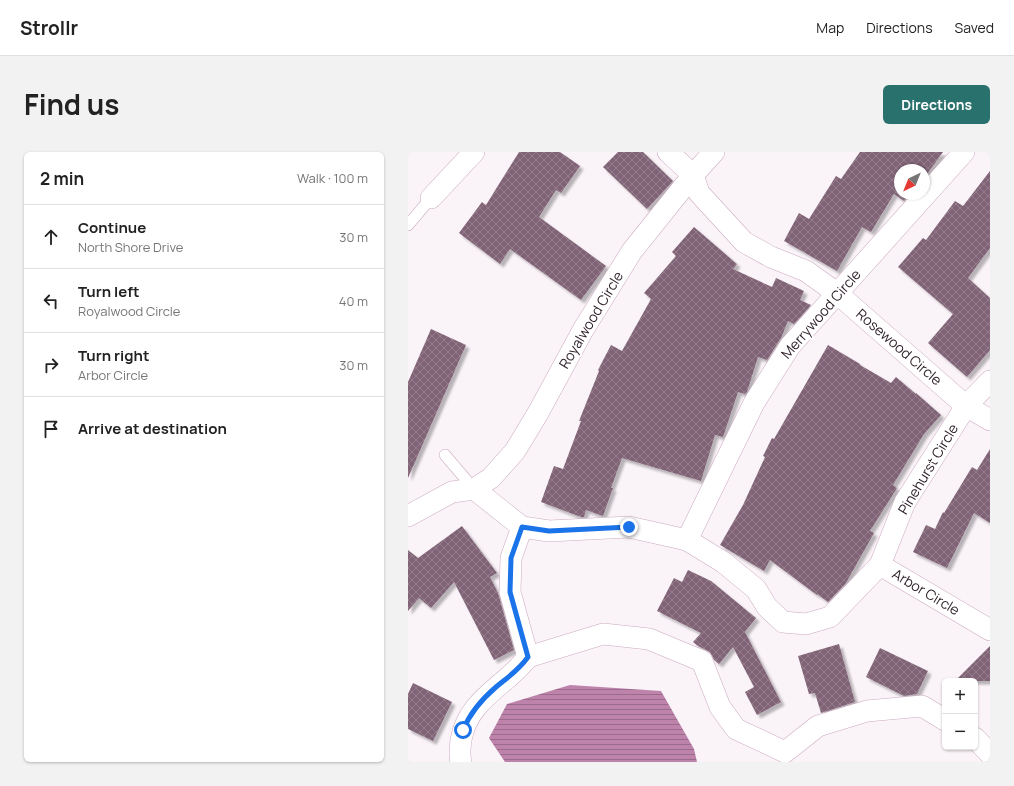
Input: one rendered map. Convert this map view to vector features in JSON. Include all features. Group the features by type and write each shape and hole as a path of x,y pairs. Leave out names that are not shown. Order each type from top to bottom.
{"street":[{"path":"431,198 474,152"},
{"name":"Rosewood Circle","path":"668,152 693,175 699,194 744,242 771,257 806,271 838,294 966,406 990,420"},
{"name":"Royalwood Circle","path":"474,489 491,478 515,451 538,413 582,330 632,251 693,175 714,152"},
{"name":"Merrywood Circle","path":"687,540 754,403 790,346 964,152"},
{"name":"Pinehurst Circle","path":"880,565 905,502 966,406 990,382"},
{"path":"408,516 452,492 474,489"},
{"name":"Arbor Circle","path":"474,489 522,527 549,531 629,527 687,540 723,562 756,589 767,607 783,622 806,624 830,617 880,565 990,630"},
{"path":"522,527 511,558 510,592 528,657"},
{"path":"461,762 460,748 463,730 467,721 476,707 495,688 516,671 528,657 603,634 649,639 702,661 720,707 736,729 786,752 818,726 867,710 922,706 942,718"},
{"path":"978,741 990,754"}],"lane":[{"path":"408,225 431,198"},
{"path":"445,455 474,489"}],"shaded area":[{"path":"570,685 661,691 694,749 697,762 505,762 489,738 507,704"}],"building":[{"path":"519,152 560,152 580,166 561,193 556,190 539,217 606,266 581,300 510,249 500,264 459,233 482,202 486,205"},
{"path":"618,152 643,152 673,181 647,209 603,167"},
{"path":"860,152 943,152 930,170 930,164 894,164 894,194 871,232 862,227 837,271 784,241 799,213 809,219 836,176 841,179"},
{"path":"990,171 990,248 968,278 990,298 990,350 967,377 928,343 953,314 898,267 923,238 926,240 955,201 963,206"},
{"path":"694,227 737,264 733,269 772,287 776,278 804,291 800,300 811,305 794,324 788,321 781,338 767,360 758,357 747,392 745,394 738,392 723,437 715,435 701,481 622,458 603,516 586,510 584,517 581,517 541,502 554,466 563,469 581,421 579,421 599,371 598,370 611,345 622,351 651,299 644,293 676,256 672,252"},
{"path":"431,329 466,345 408,478 408,382"},
{"path":"828,345 891,383 896,377 941,415 924,434 893,485 897,488 870,531 874,533 846,583 828,602 770,560 764,571 720,545 743,505 772,438 774,439"},
{"path":"990,449 990,523 974,513 947,568 913,552 926,525 935,529 943,512 944,513 972,467 977,470"},
{"path":"462,526 497,573 490,577 498,593 514,650 494,660 454,582 431,608 419,598 408,611 408,550 418,558"},
{"path":"688,570 711,581 756,618 745,632 781,702 757,715 745,692 754,687 733,647 719,664 714,660 710,652 693,642 701,633 657,611 674,578 682,582"},
{"path":"839,644 855,702 821,713 815,693 809,694 798,656"},
{"path":"990,646 990,681 978,681 978,678 958,678"},
{"path":"880,648 928,671 917,694 904,696 866,677"},
{"path":"413,683 452,702 433,741 408,729 408,694"}],"route":[{"path":"463,730 476,707 495,688 516,671 528,657 510,592 511,558 522,527 549,531 629,527"}]}
